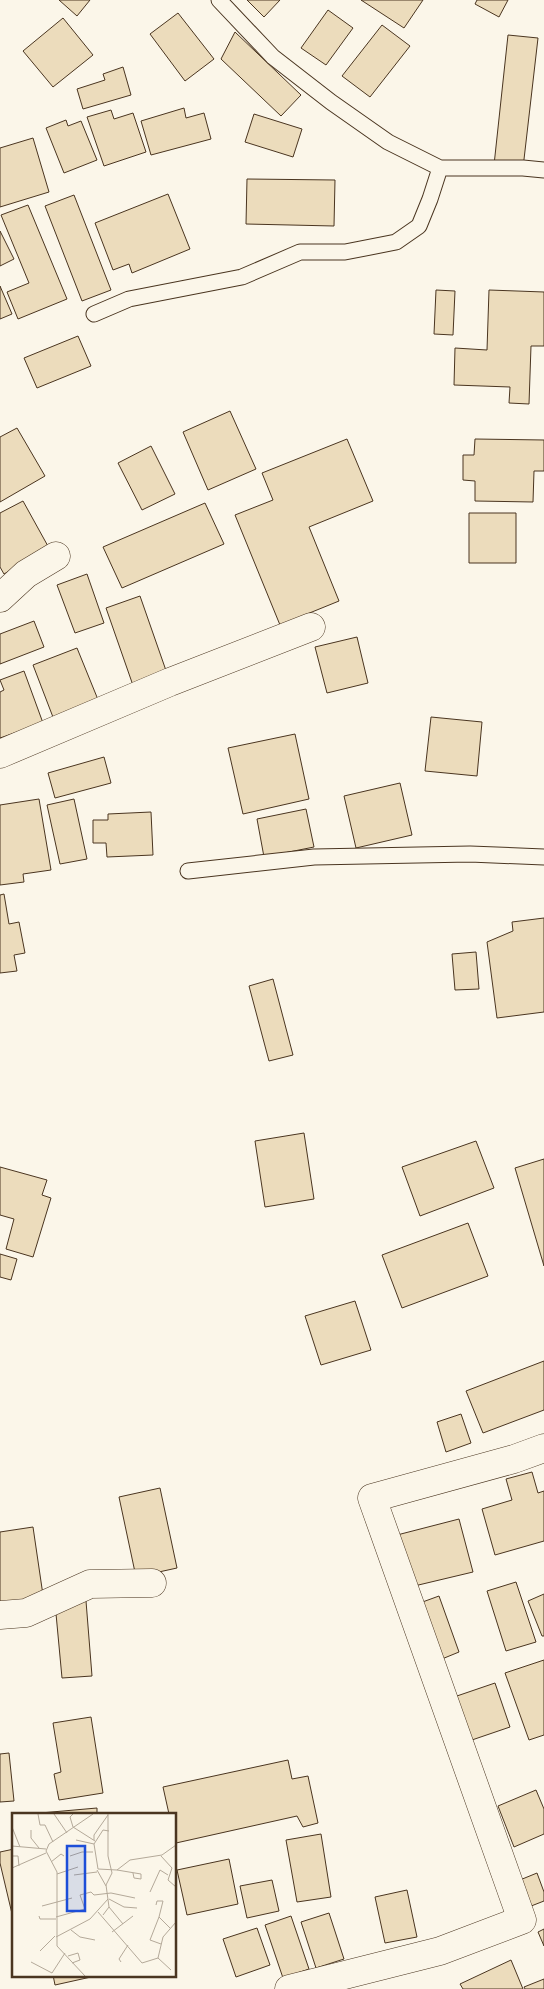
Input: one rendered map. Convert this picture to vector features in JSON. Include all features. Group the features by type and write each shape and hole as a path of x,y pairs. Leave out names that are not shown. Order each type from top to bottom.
{"street":[{"path":"0,598 26,574 56,556"},
{"path":"0,754 170,682 311,627"},
{"path":"289,1989 440,1950 522,1920 372,1498 514,1460 544,1448"},
{"path":"0,1615 26,1613 90,1584 152,1583"}],"lane":[{"path":"219,0 273,57 331,102 388,142 440,168 523,168 544,170"},
{"path":"94,314 129,299 242,277 300,252 345,252 396,242 419,226 440,168"},
{"path":"188,871 314,857 470,854 544,857"}],"building":[{"path":"59,0 90,0 77,16"},
{"path":"247,0 280,0 264,17"},
{"path":"361,0 423,0 404,28"},
{"path":"477,0 508,0 499,17 475,4"},
{"path":"328,10 353,28 326,65 301,48"},
{"path":"178,13 214,59 185,81 150,34"},
{"path":"63,18 93,55 53,87 23,51"},
{"path":"382,25 410,46 370,97 342,76"},
{"path":"235,32 301,95 281,116 221,59"},
{"path":"508,35 538,38 523,168 494,165"},
{"path":"123,67 131,95 83,109 77,89 105,80 103,74"},
{"path":"184,108 186,118 204,113 211,139 151,155 141,121"},
{"path":"111,110 114,119 133,113 146,152 104,166 87,117"},
{"path":"254,114 302,129 293,157 245,142"},
{"path":"66,120 68,126 81,121 97,160 64,173 46,128"},
{"path":"33,138 49,192 0,207 0,148"},
{"path":"247,179 335,180 334,226 246,224"},
{"path":"168,194 190,249 132,273 129,264 113,270 95,223"},
{"path":"74,195 111,290 82,301 45,206"},
{"path":"28,205 67,299 18,319 7,292 29,283 1,215"},
{"path":"0,231 14,259 0,266"},
{"path":"0,286 12,314 0,319"},
{"path":"436,290 455,291 453,335 434,334"},
{"path":"489,290 544,292 544,346 531,346 529,404 509,403 510,387 454,385 455,348 487,350"},
{"path":"78,336 91,366 37,388 24,358"},
{"path":"230,411 256,469 208,490 183,432"},
{"path":"17,428 45,476 0,502 0,437"},
{"path":"347,439 373,501 309,527 339,601 280,625 235,515 273,500 262,473"},
{"path":"475,439 544,440 544,471 534,471 533,502 475,501 475,481 463,480 463,455 474,455"},
{"path":"151,446 175,494 142,510 118,463"},
{"path":"23,501 49,548 4,574 0,567 0,513"},
{"path":"205,503 224,544 122,588 103,547"},
{"path":"469,513 516,513 516,563 469,563"},
{"path":"87,574 104,623 75,633 57,585"},
{"path":"140,596 170,682 136,694 106,608"},
{"path":"34,621 44,647 0,664 0,634"},
{"path":"357,637 368,683 327,693 315,647"},
{"path":"77,648 101,707 56,725 33,665"},
{"path":"24,671 43,723 0,738 0,692 4,690 0,680"},
{"path":"431,717 482,722 477,776 425,771"},
{"path":"295,734 309,799 243,814 228,748"},
{"path":"104,757 111,783 55,798 48,773"},
{"path":"400,783 412,835 356,848 344,796"},
{"path":"39,799 51,870 23,874 24,882 0,885 0,805"},
{"path":"74,799 87,859 60,864 47,805"},
{"path":"306,809 314,847 264,857 257,819"},
{"path":"151,812 153,855 107,857 106,843 93,843 93,820 108,820 108,814"},
{"path":"4,894 9,924 19,922 25,953 14,955 17,971 0,973 0,895"},
{"path":"544,918 544,1012 497,1018 487,942 513,931 512,922"},
{"path":"476,952 479,989 455,990 452,954"},
{"path":"273,979 293,1055 269,1061 249,986"},
{"path":"304,1133 314,1199 265,1207 255,1141"},
{"path":"476,1141 494,1188 420,1216 402,1167"},
{"path":"544,1159 544,1266 515,1168"},
{"path":"0,1167 47,1180 42,1195 51,1198 33,1257 6,1249 14,1219 0,1215"},
{"path":"468,1223 488,1276 402,1308 382,1255"},
{"path":"0,1254 17,1259 11,1280 0,1277"},
{"path":"355,1301 371,1350 321,1365 305,1316"},
{"path":"544,1361 544,1410 483,1433 466,1391"},
{"path":"461,1414 471,1443 446,1452 437,1422"},
{"path":"532,1472 538,1493 544,1491 544,1541 495,1555 482,1509 512,1500 506,1479"},
{"path":"160,1488 177,1568 136,1577 119,1497"},
{"path":"459,1519 473,1572 410,1587 397,1535"},
{"path":"33,1527 44,1602 0,1608 0,1532"},
{"path":"516,1582 536,1642 506,1651 487,1591"},
{"path":"544,1594 544,1636 542,1636 528,1601"},
{"path":"439,1596 459,1652 437,1661 417,1604"},
{"path":"86,1601 92,1676 62,1678 55,1603"},
{"path":"544,1660 544,1735 529,1740 505,1673"},
{"path":"495,1683 510,1727 466,1742 451,1698"},
{"path":"91,1717 103,1793 59,1800 54,1774 61,1772 53,1723"},
{"path":"9,1753 14,1801 0,1802 0,1754"},
{"path":"288,1760 292,1779 308,1776 318,1823 303,1827 297,1816 176,1843 176,1813 169,1813 163,1787"},
{"path":"536,1790 544,1809 544,1834 514,1847 498,1806"},
{"path":"97,1808 97,1813 40,1813"},
{"path":"321,1834 331,1897 297,1902 286,1840"},
{"path":"12,1849 12,1914 0,1863 0,1852"},
{"path":"229,1859 238,1904 187,1915 177,1870"},
{"path":"537,1873 544,1892 544,1901 526,1908 515,1882"},
{"path":"272,1880 279,1911 247,1918 240,1886"},
{"path":"407,1890 417,1937 385,1943 375,1897"},
{"path":"329,1913 344,1959 316,1968 301,1922"},
{"path":"291,1916 309,1969 283,1978 265,1925"},
{"path":"257,1928 270,1965 236,1977 223,1939"},
{"path":"544,1929 544,1946 538,1932"},
{"path":"511,1960 523,1989 463,1989 460,1984"},
{"path":"53,1976 91,1976 91,1977 55,1985"},
{"path":"544,1979 544,1989 525,1989 524,1987"}]}
